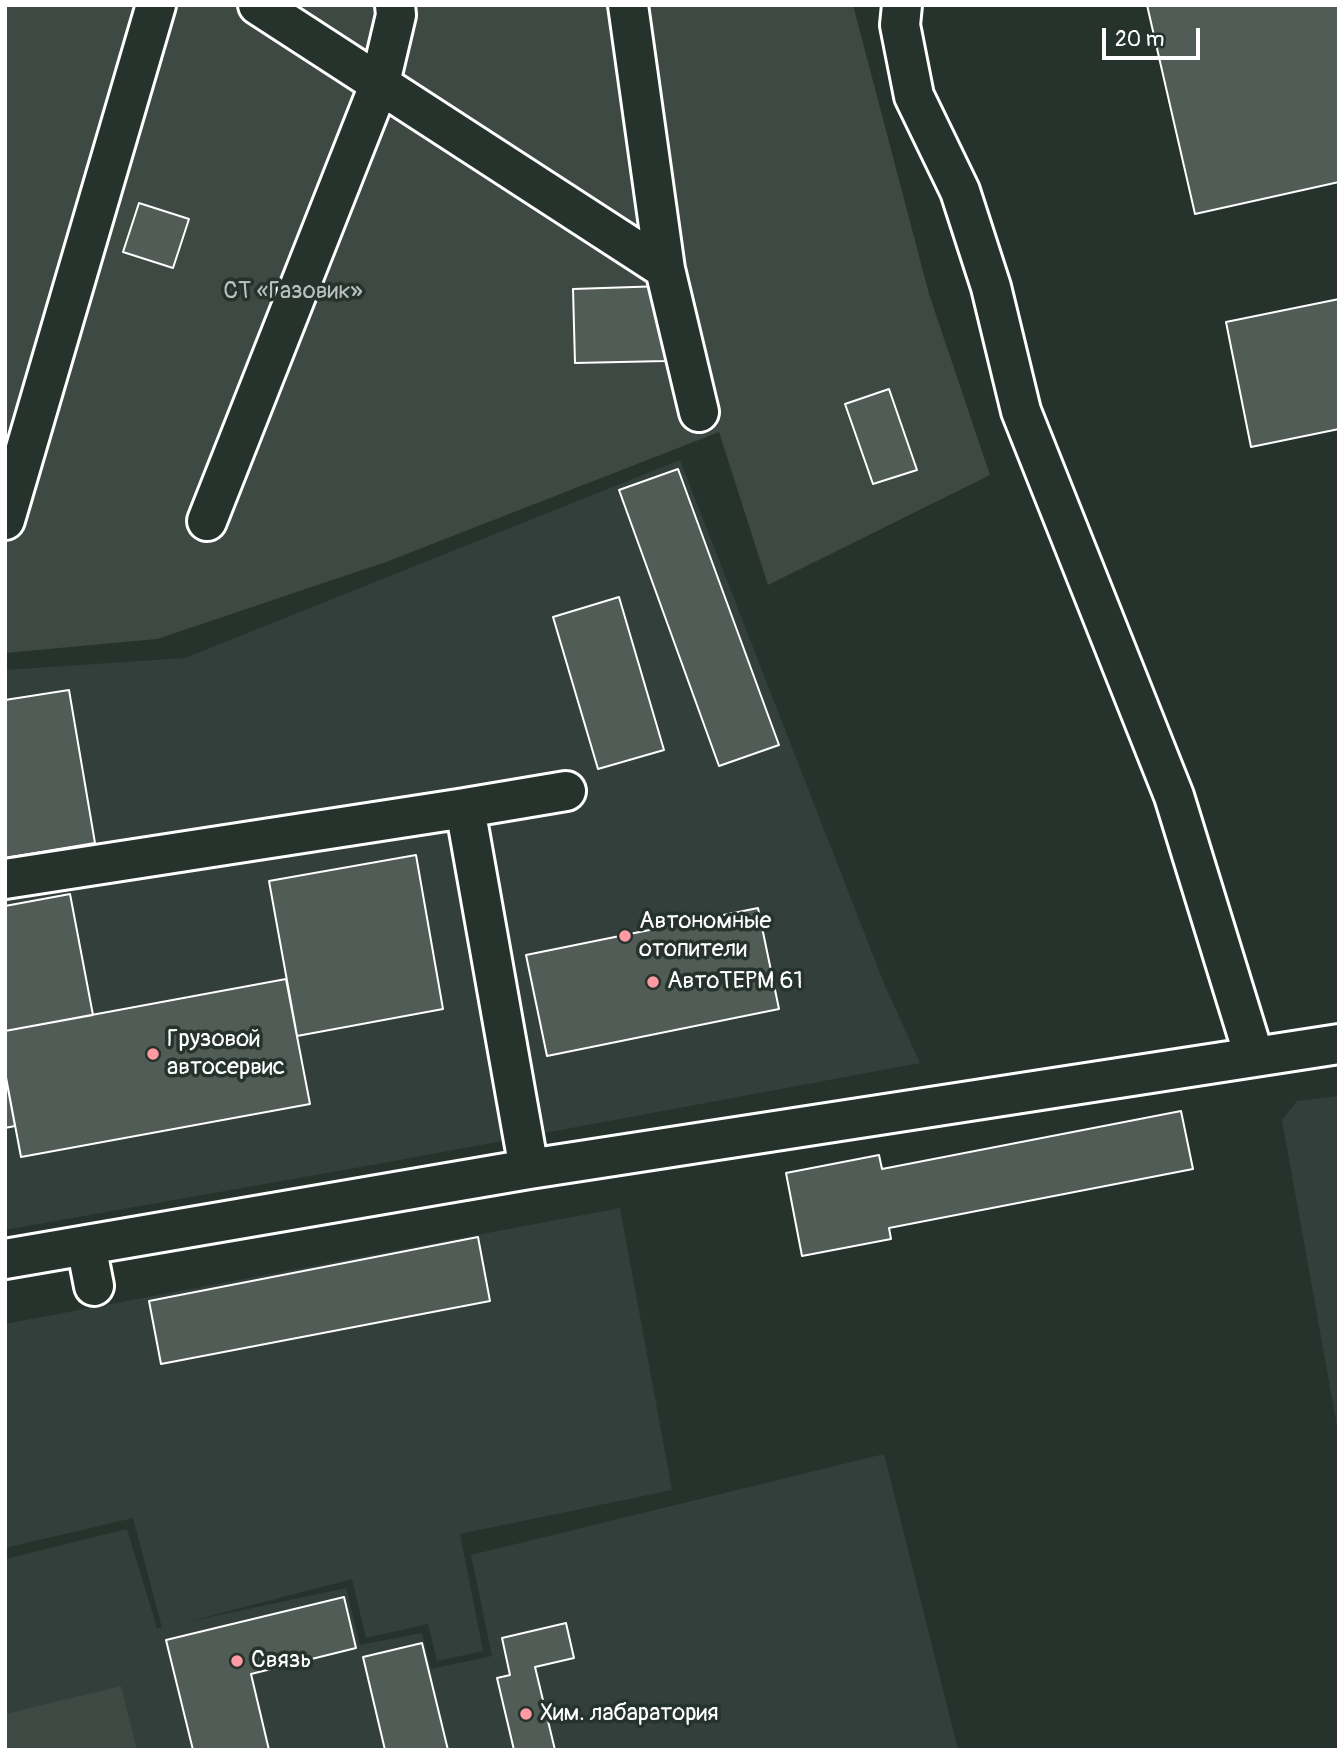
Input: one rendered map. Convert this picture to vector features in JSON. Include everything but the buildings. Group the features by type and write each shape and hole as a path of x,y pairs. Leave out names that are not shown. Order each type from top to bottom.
{"street":[{"path":"5,520 156,5"},
{"path":"258,5 665,269"},
{"path":"207,521 380,83 396,15 395,5"},
{"path":"628,5 665,269 699,412"},
{"path":"902,5 900,25 914,96 960,191 991,287 1021,411 1174,796 1254,1056"},
{"path":"5,879 566,791"},
{"path":"465,808 529,1169"},
{"path":"5,1259 529,1169 1339,1044"},
{"path":"86,1245 94,1286"}],"shaded area":[{"path":"680,460 883,981 920,1063 5,1230 5,670 185,658"},
{"path":"1339,1096 1339,1437 1282,1120 1297,1101"},
{"path":"620,1208 672,1490 460,1534 483,1651 437,1661 428,1624 366,1638 352,1579 187,1622 346,1588 360,1645 422,1633 431,1669 492,1656 471,1555 884,1454 958,1750 5,1750 5,1559 127,1529 157,1628 162,1628 133,1518 5,1548 5,1324"}],"green space":[{"name":"СТ «Газовик»","path":"5,5 853,5 929,294 990,475 768,585 719,432 386,562 157,639 5,653"},
{"path":"121,1686 137,1750 5,1750 5,1714"}],"place":[{"name":"Автономные отопители","path":"625,936"},
{"name":"АвтоТЕРМ 61","path":"653,982"},
{"name":"Грузовой автосервис","path":"153,1054"},
{"name":"Связь","path":"237,1661"},
{"name":"Хим. лабаратория","path":"526,1714"}]}
